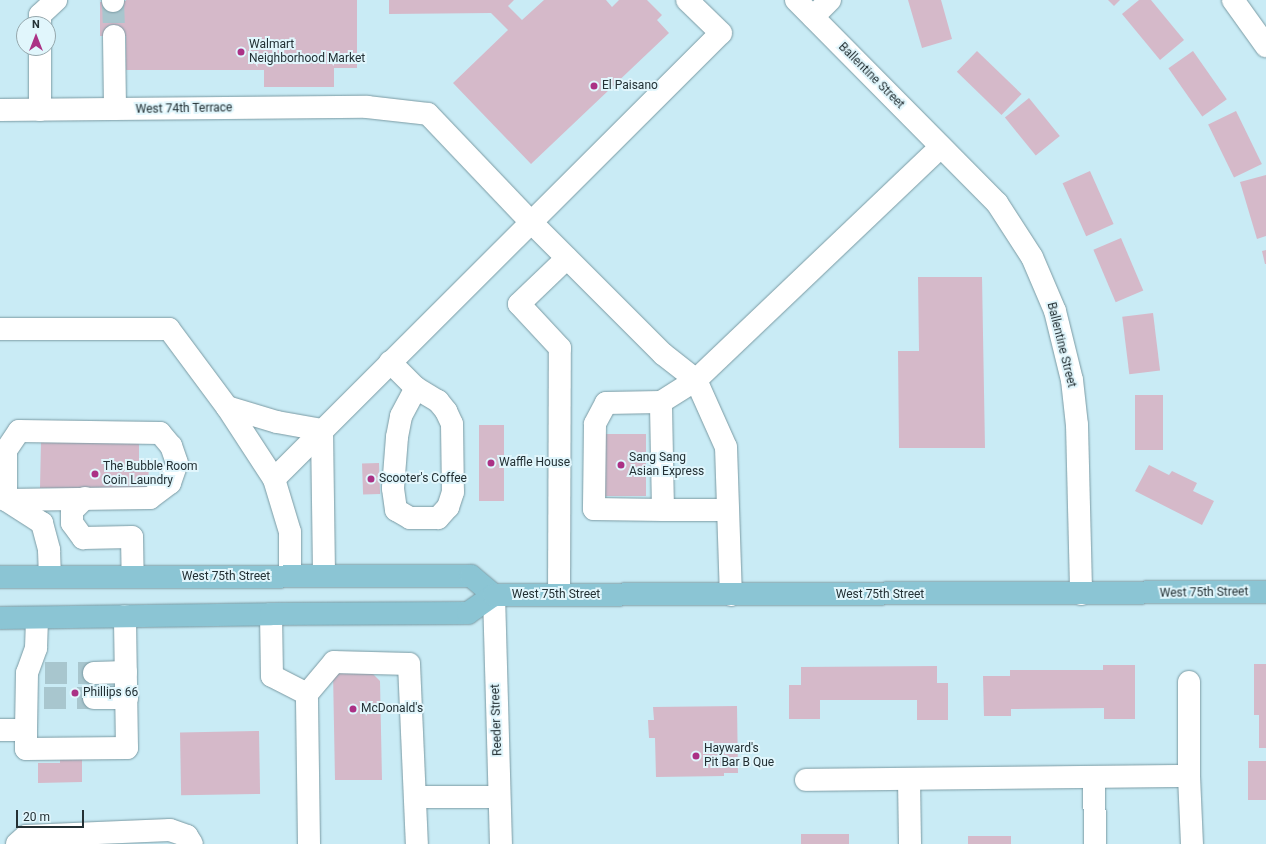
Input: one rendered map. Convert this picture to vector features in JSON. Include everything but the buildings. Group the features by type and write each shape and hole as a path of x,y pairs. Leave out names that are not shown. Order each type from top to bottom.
{"main road":[{"name":"West 75th Street","path":"0,577 471,576 494,595 1081,594 1266,592"},
{"path":"0,618 468,613 494,595"}],"street":[{"path":"40,16 56,0"},
{"path":"274,479 721,33 688,0"},
{"name":"Ballentine Street","path":"796,0 997,203 1032,257 1056,311 1072,380 1077,425 1081,594"},
{"path":"813,17 830,0"},
{"path":"1233,0 1266,46"},
{"path":"114,36 115,109"},
{"path":"40,56 40,110"},
{"name":"West 74th Terrace","path":"0,110 367,107 428,114 531,222 663,354 696,380"},
{"path":"728,510 594,509 595,424 606,403 661,402 696,380 941,146"},
{"path":"559,595 560,348 519,304 567,258"},
{"path":"0,329 169,328 227,407 274,479 290,532 290,576"},
{"path":"390,362 416,388 438,401 446,411 452,424 453,492 448,507 438,518 410,518 396,510 393,488 397,437 401,416 416,388"},
{"path":"696,380 726,447 731,595"},
{"path":"661,402 663,510"},
{"path":"227,407 277,422 322,430"},
{"path":"322,430 324,576"},
{"path":"19,431 160,432 171,446 177,463 170,483 150,498 6,500 3,450 19,431"},
{"path":"84,498 72,510 72,523 83,538 132,537 133,576"},
{"path":"6,500 42,523 49,550 50,576"},
{"name":"Reeder Street","path":"494,595 501,844"},
{"path":"271,614 272,676 306,694"},
{"path":"37,618 36,698 26,730 26,749 127,748 125,616"},
{"path":"308,844 306,694 334,662 410,664 417,844"},
{"path":"94,672 126,672"},
{"path":"1189,682 1189,776 1192,844"},
{"path":"94,698 127,698"},
{"path":"0,730 26,730"},
{"path":"806,780 1189,776"},
{"path":"1094,777 1095,844"},
{"path":"909,780 910,844"},
{"path":"415,796 499,797"},
{"path":"17,844 26,836 170,830 187,836 192,844"}],"tunnel":[{"path":"113,1 114,36"},
{"path":"45,673 94,673"},
{"path":"44,698 94,698"}],"place":[{"name":"Walmart Neighborhood Market","path":"241,52"},
{"name":"El Paisano","path":"594,86"},
{"name":"Waffle House","path":"491,463"},
{"name":"Sang Sang Asian Express","path":"621,465"},
{"name":"The Bubble Room Coin Laundry","path":"95,474"},
{"name":"Scooter's Coffee","path":"371,479"},
{"name":"Phillips 66","path":"75,693"},
{"name":"McDonald's","path":"353,709"},
{"name":"Hayward's Pit Bar B Que","path":"696,756"}]}
